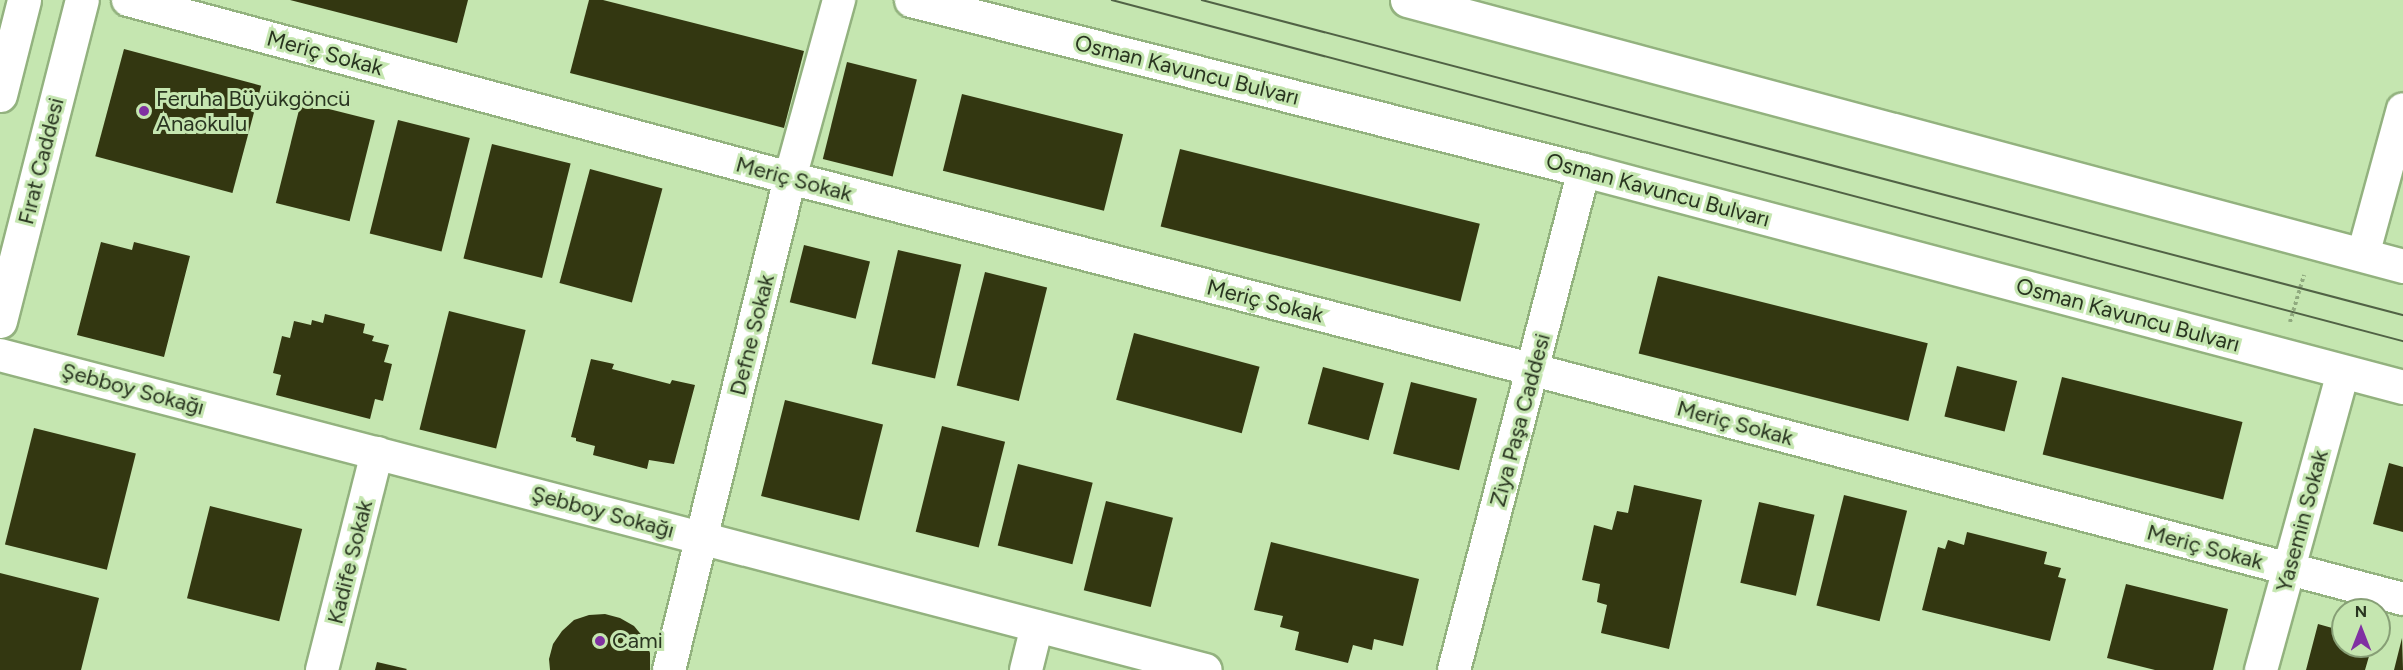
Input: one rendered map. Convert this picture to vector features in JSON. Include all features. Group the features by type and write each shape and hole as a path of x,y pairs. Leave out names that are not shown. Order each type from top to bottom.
{"main road":[{"path":"0,95 24,0"},
{"name":"Fırat Caddesi","path":"0,321 82,0"},
{"name":"Osman Kavuncu Bulvarı","path":"911,0 1584,170 2403,387"},
{"path":"1407,0 2403,266"}],"street":[{"name":"Meriç Sokak","path":"128,0 790,178 1534,370 2403,599"},
{"name":"Defne Sokak","path":"669,670 790,178 839,0"},
{"path":"2363,255 2403,109"},
{"name":"Ziya Paşa Caddesi","path":"1454,670 1534,370 1584,170"},
{"name":"Şebboy Sokağı","path":"0,355 1206,670"},
{"name":"Yasemin Sokak","path":"2261,670 2343,372"},
{"name":"Kadife Sokak","path":"322,670 377,453"},
{"path":"1026,670 1037,626"}],"path":[{"path":"2281,356 2314,242"}],"building":[{"path":"290,0 468,0 457,43"},
{"path":"589,0 603,0 804,51 784,128 570,73"},
{"path":"124,49 261,86 232,193 95,156"},
{"path":"847,62 917,79 893,176 823,159"},
{"path":"962,94 1123,134 1104,211 943,171"},
{"path":"301,102 375,120 350,221 276,203"},
{"path":"398,120 470,138 441,251 370,234"},
{"path":"492,144 571,164 542,278 463,258"},
{"path":"1180,149 1480,224 1460,301 1161,227"},
{"path":"590,169 662,188 632,302 559,283"},
{"path":"101,242 132,250 134,242 190,256 164,357 77,335"},
{"path":"804,245 870,261 856,319 790,302"},
{"path":"898,250 961,265 935,379 872,364"},
{"path":"985,272 1047,287 1019,401 957,386"},
{"path":"1658,276 1928,343 1908,421 1639,354"},
{"path":"449,311 526,330 496,448 419,429"},
{"path":"325,314 365,324 363,333 374,336 372,341 389,345 384,362 392,364 383,401 375,399 370,419 276,395 281,375 273,373 282,336 290,338 294,321 311,325 312,320 323,323"},
{"path":"1134,333 1260,367 1242,433 1116,400"},
{"path":"591,359 614,364 612,369 670,384 672,380 695,385 674,464 649,460 647,469 593,455 595,446 576,441 576,438 571,437"},
{"path":"1957,366 2017,381 2005,431 1944,416"},
{"path":"1323,367 1384,383 1369,440 1308,424"},
{"path":"2062,377 2242,422 2223,500 2043,455"},
{"path":"1411,382 1477,398 1459,470 1393,454"},
{"path":"785,400 883,424 859,520 761,496"},
{"path":"942,426 1005,442 979,547 916,532"},
{"path":"34,428 136,453 107,570 5,544"},
{"path":"2389,463 2403,467 2403,532 2373,524"},
{"path":"1018,464 1093,483 1072,564 998,546"},
{"path":"1634,485 1702,500 1669,649 1601,633 1607,605 1597,602 1600,584 1582,580 1594,525 1612,530 1617,511 1628,513"},
{"path":"1844,495 1907,511 1879,621 1816,606"},
{"path":"1106,501 1173,518 1151,607 1084,590"},
{"path":"1759,502 1815,515 1796,596 1740,583"},
{"path":"210,506 302,529 279,621 187,598"},
{"path":"1967,532 2047,552 2044,564 2061,568 2058,577 2066,579 2050,641 1922,610 1938,547 1945,549 1948,540 1964,545"},
{"path":"1271,542 1419,579 1403,646 1374,639 1372,650 1353,645 1348,663 1295,650 1299,632 1280,627 1283,616 1254,610"},
{"path":"0,573 99,598 81,670 0,670"},
{"path":"2126,584 2228,609 2213,670 2155,670 2107,658"},
{"name":"Cami","path":"605,614 620,618 634,626 644,638 650,653 650,670 550,670 549,659 553,644 562,631 574,620 589,615"},
{"path":"2318,624 2331,628 2331,658 2368,658 2365,670 2306,670"},
{"path":"2402,638 2403,670 2394,670"},
{"path":"377,662 407,669 375,670"}],"tram line":[{"path":"1112,0 2403,341"},
{"path":"1202,0 2403,315"}],"place":[{"name":"Feruha Büyükgöncü Anaokulu","path":"144,111"},
{"name":"Cami","path":"600,641"}]}
